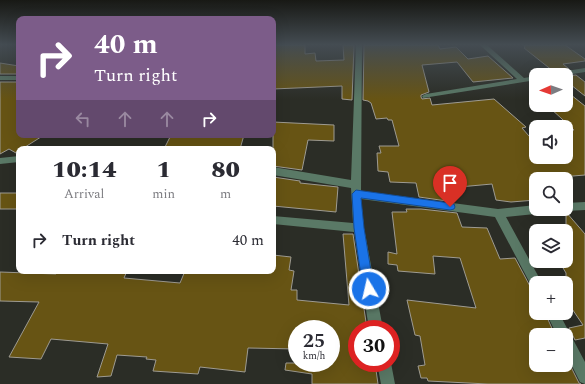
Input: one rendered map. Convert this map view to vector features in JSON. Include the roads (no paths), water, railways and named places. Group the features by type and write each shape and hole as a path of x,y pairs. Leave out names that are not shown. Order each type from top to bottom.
{"street":[{"path":"359,63 356,190 359,228 374,320"},
{"path":"503,63 522,80"},
{"path":"573,72 585,70"},
{"path":"0,78 16,78"},
{"path":"426,96 529,79"},
{"path":"0,161 16,159"},
{"path":"276,172 356,190 498,213 529,210"},
{"path":"573,207 585,206"},
{"path":"498,213 532,276"},
{"path":"276,220 359,228"},
{"path":"573,353 585,377"},
{"path":"386,372 388,384"}]}
